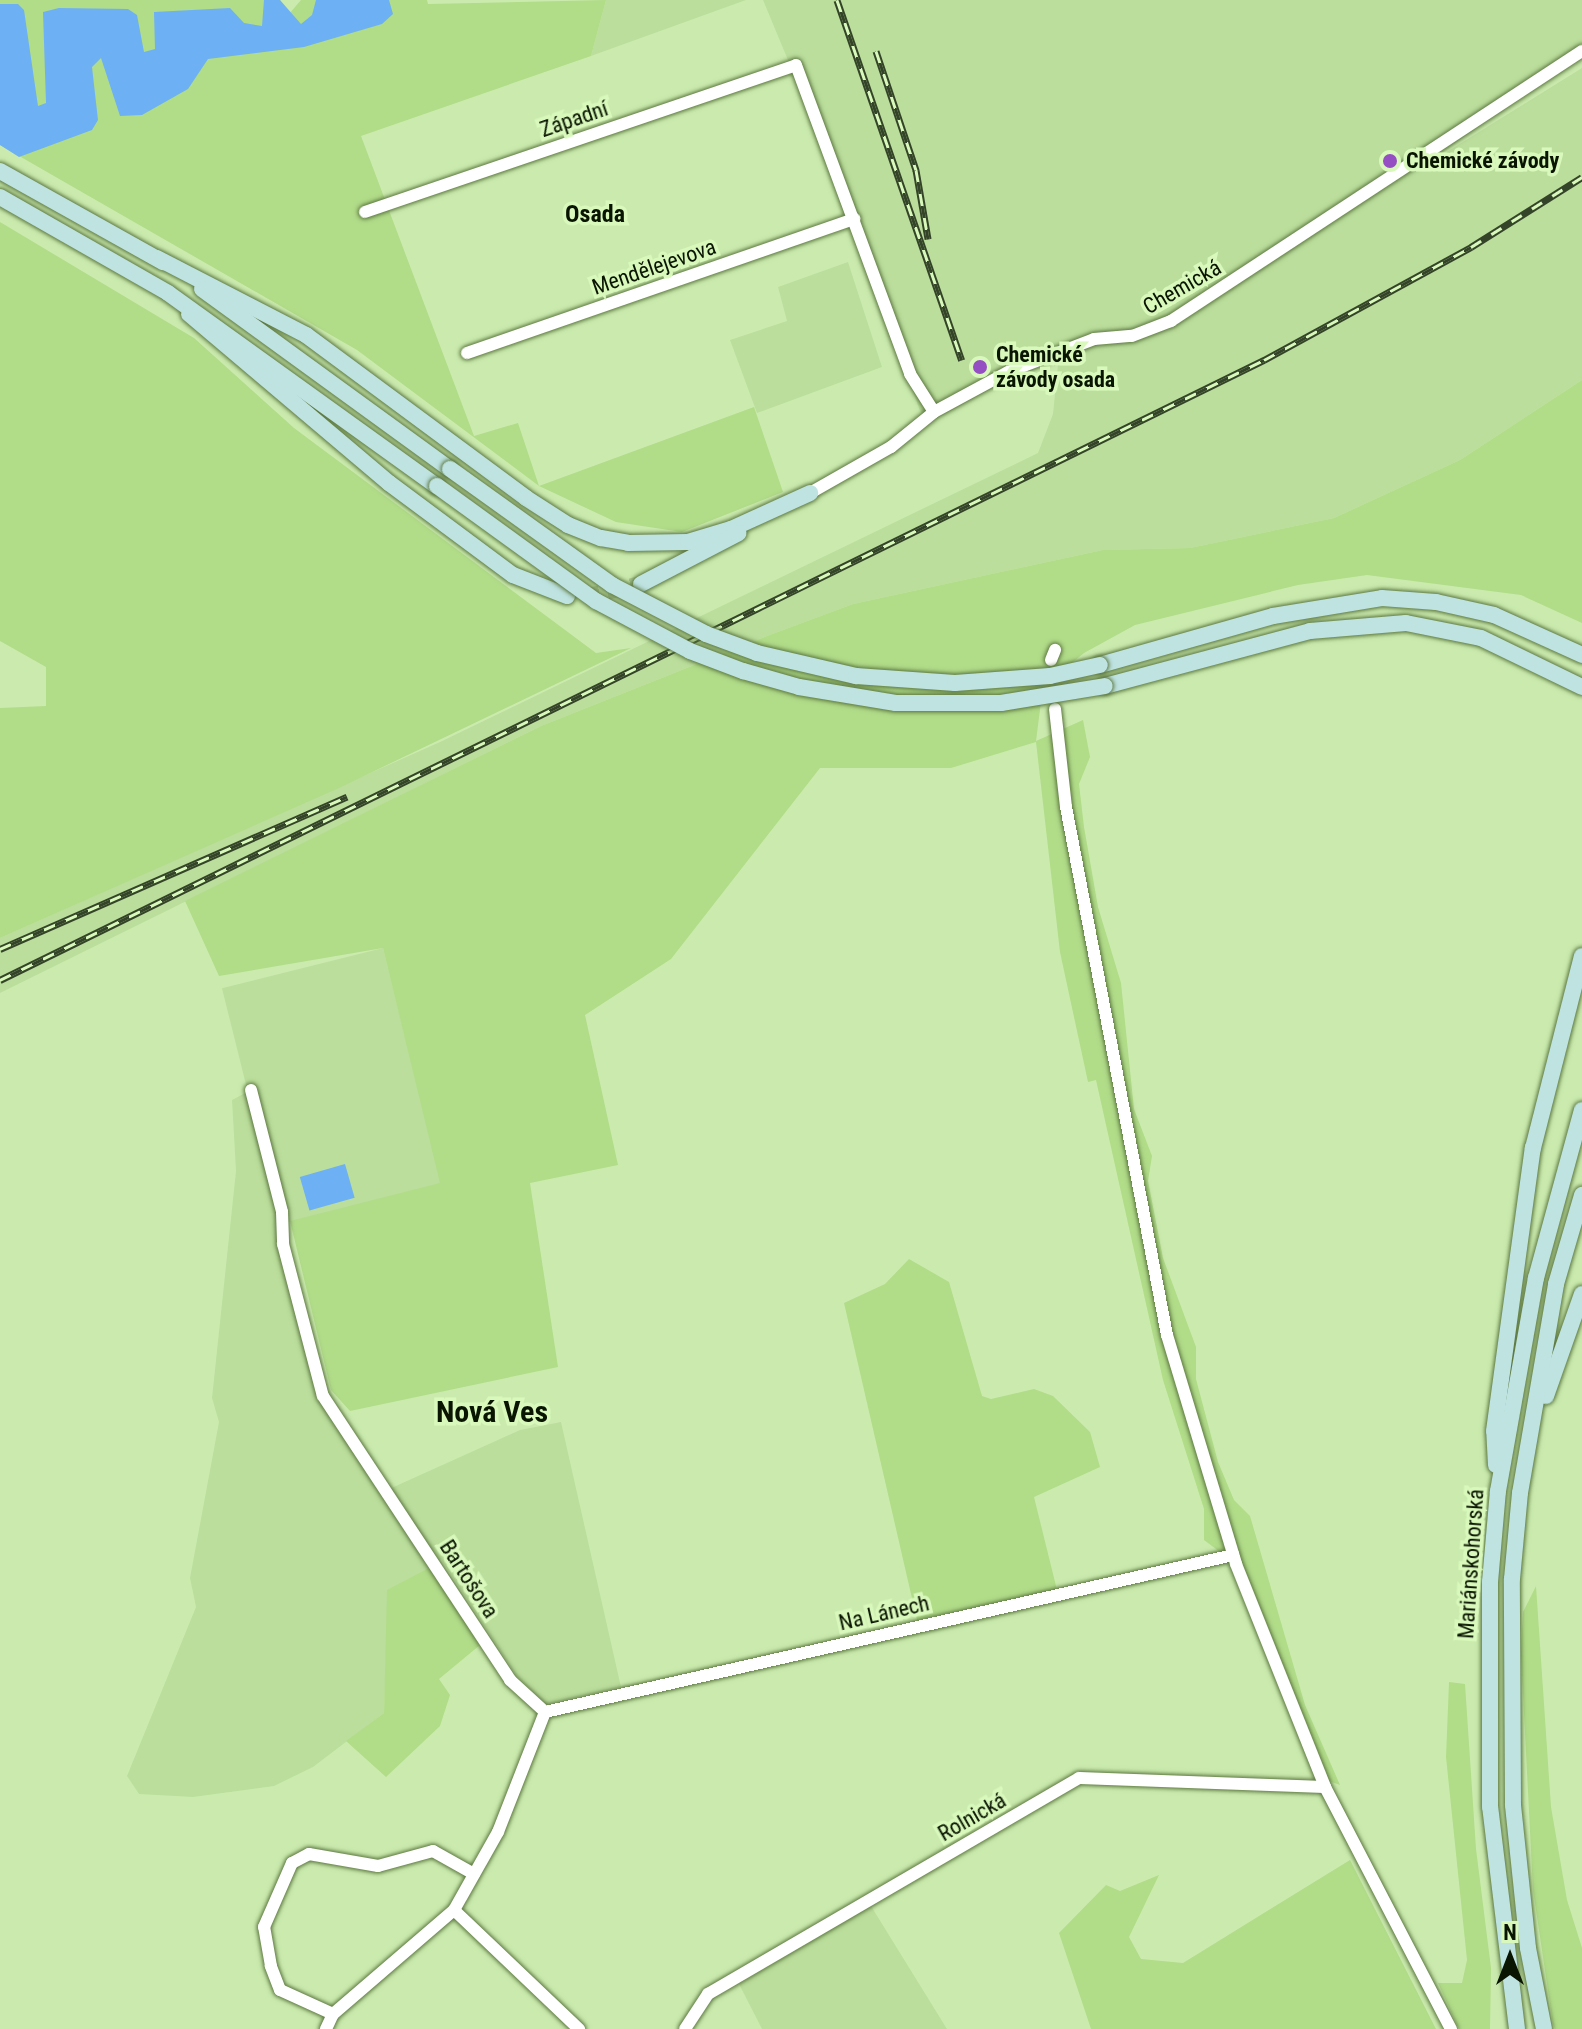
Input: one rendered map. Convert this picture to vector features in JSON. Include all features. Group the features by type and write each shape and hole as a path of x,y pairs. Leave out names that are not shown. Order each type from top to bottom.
{"main road":[{"path":"0,171 157,258 306,335 526,498 568,525 601,538 628,543 688,542 810,493"},
{"path":"0,197 168,293 596,601 690,651 743,671 812,690 896,703 1001,703 1105,686 1310,631 1406,623 1481,638 1582,687"},
{"path":"157,258 612,585 706,634 757,653 856,676 941,682 1035,678 1100,665 1284,613 1382,598 1436,602 1494,615 1582,655"},
{"path":"168,293 297,411 389,483 513,575 567,596"},
{"path":"641,584 810,493"},
{"path":"1498,1491 1494,1431 1533,1148 1582,956"},
{"name":"Mariánskohorská","path":"1517,2029 1496,1887 1488,1767 1487,1650 1498,1491 1536,1278 1582,1110"},
{"name":"Mariánskohorská","path":"1544,2029 1520,1885 1509,1725 1520,1493 1556,1284 1582,1195"},
{"path":"1520,1493 1532,1472 1556,1361 1582,1294"}],"street":[{"name":"Chemická","path":"810,493 891,447 934,412 1008,372 1094,339 1132,336 1171,321 1582,51"},
{"name":"Západní","path":"365,212 796,65 854,219"},
{"path":"854,219 910,374 934,412"},
{"name":"Mendělejevova","path":"467,353 854,219"},
{"path":"1055,709 1066,807 1167,1335 1233,1555 1325,1787 1451,2029"},
{"name":"Bartošova","path":"251,1090 282,1212 283,1244 323,1396 510,1680 545,1712"},
{"name":"Na Lánech","path":"545,1712 1233,1555"},
{"path":"326,2029 333,2014 454,1910 498,1832 545,1712"},
{"name":"Rolnická","path":"685,2029 708,1994 1079,1778 1325,1787"},
{"path":"333,2014 280,1990 271,1966 264,1927 292,1863 309,1854 378,1866 433,1851 474,1874"},
{"path":"454,1910 579,2029"}],"shaded area":[{"path":"0,0 280,0 289,14 301,0 427,0 428,4 606,0 591,56 361,136 474,436 518,423 539,486 357,350 0,145"},
{"path":"606,0 746,0 591,56"},
{"path":"763,0 1582,0 1582,52 1421,168 1582,68 1582,380 1460,460 1334,518 1190,548 1103,550 853,604 767,636 541,726 0,993 0,938 440,742 1038,453 1053,414 1058,364 1018,374 930,422 920,411 854,219"},
{"path":"0,222 194,338 294,428 596,653 631,648 339,788 0,938 0,708 46,706 46,667 0,641"},
{"path":"848,262 882,367 757,413 730,340 787,321 778,287"},
{"path":"1582,380 1582,623 1521,595 1367,575 1298,585 1135,625 1084,653 1043,686 1036,741 1083,720 1090,757 1079,784 1084,827 1098,907 1121,983 1134,1109 1152,1156 1148,1181 1163,1258 1196,1347 1196,1379 1218,1462 1234,1500 1250,1516 1305,1705 1340,1785 1321,1778 1236,1564 1204,1540 1204,1509 1163,1380 1096,1080 1088,1082 1060,952 1036,742 951,768 820,768 671,959 585,1015 618,1165 530,1183 558,1367 350,1411 331,1390 290,1221 440,1183 383,948 219,976 185,901 541,726 767,636 853,604 1103,550 1190,548 1334,518 1460,460"},
{"path":"754,407 783,492 682,532 616,522 539,486"},
{"path":"383,948 442,1184 281,1224 222,988"},
{"path":"251,1090 323,1393 387,1490 520,1430 561,1422 621,1687 546,1704 517,1676 441,1559 429,1568 386,1657 384,1713 313,1767 274,1786 193,1797 139,1794 127,1776 196,1607 190,1578 219,1422 212,1398 236,1171 232,1100"},
{"path":"909,1259 949,1282 982,1396 991,1399 1034,1389 1053,1396 1090,1432 1100,1467 1034,1497 1057,1590 917,1620 844,1303 885,1284"},
{"path":"429,1568 480,1645 439,1679 450,1695 440,1726 386,1777 346,1741 384,1713 387,1590"},
{"path":"1536,1586 1551,1807 1567,1900 1582,1948 1582,2029 1555,2029 1553,2024 1533,1890 1521,1654 1523,1612"},
{"path":"1449,1682 1465,1684 1476,1849 1491,1968 1490,2029 1459,2029 1438,1983 1462,1983 1467,1960 1446,1757"},
{"path":"1350,1860 1436,2029 1091,2029 1059,1933 1106,1885 1120,1891 1159,1875 1129,1937 1141,1959 1183,1963"},
{"path":"871,1906 947,2029 762,2029 739,1984"}],"water":[{"path":"264,0 280,0 301,24 312,15 316,0 389,0 393,14 382,24 304,47 208,59 188,89 142,115 120,116 101,58 92,67 98,120 92,130 19,157 0,145 0,4 18,4 24,10 38,106 46,103 43,12 59,8 128,9 137,15 144,52 155,49 154,12 230,8 244,23 262,26"},
{"path":"345,1164 355,1198 309,1211 300,1177"}],"tunnel":[{"path":"584,597 641,584"}],"railway":[{"path":"837,0 962,360"},
{"path":"876,51 916,170 928,239"},
{"path":"0,980 1264,360 1471,247 1582,177"},
{"path":"0,949 347,797"}],"place":[{"name":"Chemické závody","path":"1390,161"},
{"name":"Chemické závody osada","path":"980,367"}],"district":[{"name":"Osada","path":"595,215"},
{"name":"Nová Ves","path":"492,1412"}]}
